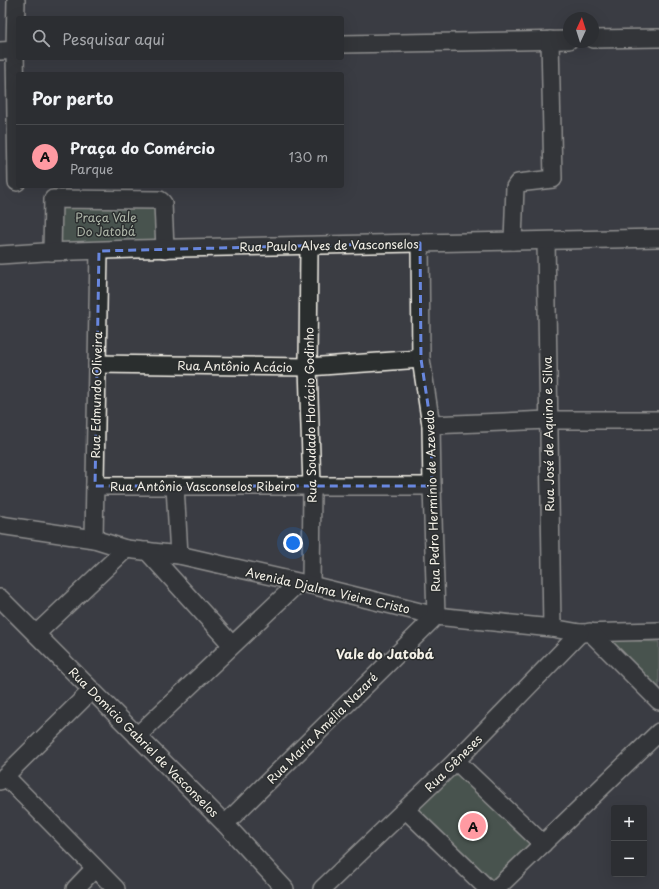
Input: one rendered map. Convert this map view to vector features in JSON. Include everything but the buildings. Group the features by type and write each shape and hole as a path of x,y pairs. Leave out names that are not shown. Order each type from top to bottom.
{"street":[{"path":"16,0 11,51 16,160"},
{"path":"599,39 659,38"},
{"path":"513,241 515,187 518,183 553,179 550,40"},
{"path":"344,44 563,40"},
{"path":"52,252 53,199 160,200 163,204 165,249"},
{"name":"Rua Paulo Alves de Vasconselos","path":"0,255 165,249 659,238"},
{"name":"Rua José de Aquino e Silva","path":"546,241 552,628"},
{"name":"Rua Pedro Hermínio de Azevedo","path":"420,243 421,359 431,425 436,616"},
{"name":"Rua Soudado Horácio Godinho","path":"305,584 312,486 308,367 309,246"},
{"name":"Rua Edmundo Oliveira","path":"94,539 99,251"},
{"name":"Rua Antônio Acácio","path":"97,364 308,367 421,359"},
{"path":"431,425 548,420 659,420"},
{"name":"Rua Antônio Vasconselos Ribeiro","path":"94,486 432,486"},
{"path":"175,486 179,555"},
{"name":"Avenida Djalma Vieira Cristo","path":"0,525 94,539 126,549 179,555 436,616 552,628 585,633 659,631"},
{"path":"36,634 126,549"},
{"path":"147,551 232,645"},
{"path":"137,736 232,645 305,584"},
{"name":"Rua Domício Gabriel de Vasconselos","path":"1,600 225,824 286,889"},
{"name":"Rua Maria Amélia Nazaré","path":"225,824 436,616"},
{"path":"585,633 659,701"},
{"name":"Rua Gêneses","path":"322,889 406,810 585,633"},
{"path":"92,690 2,779 96,868 116,889"},
{"path":"496,889 657,737"},
{"path":"456,761 543,844"},
{"path":"406,810 488,889"},
{"path":"75,889 96,868"}],"highlighted area":[{"path":"420,243 421,359 431,425 432,486 95,486 99,251"}],"green space":[{"name":"Praça Vale Do Jatobá","path":"57,200 156,202 157,245 56,246"},
{"path":"599,639 659,642 659,694"},
{"path":"456,768 533,842 489,885 412,809"}],"place":[{"name":"Praça do Comércio","path":"473,826"}],"district":[{"name":"Vale do Jatobá","path":"385,653"}]}
